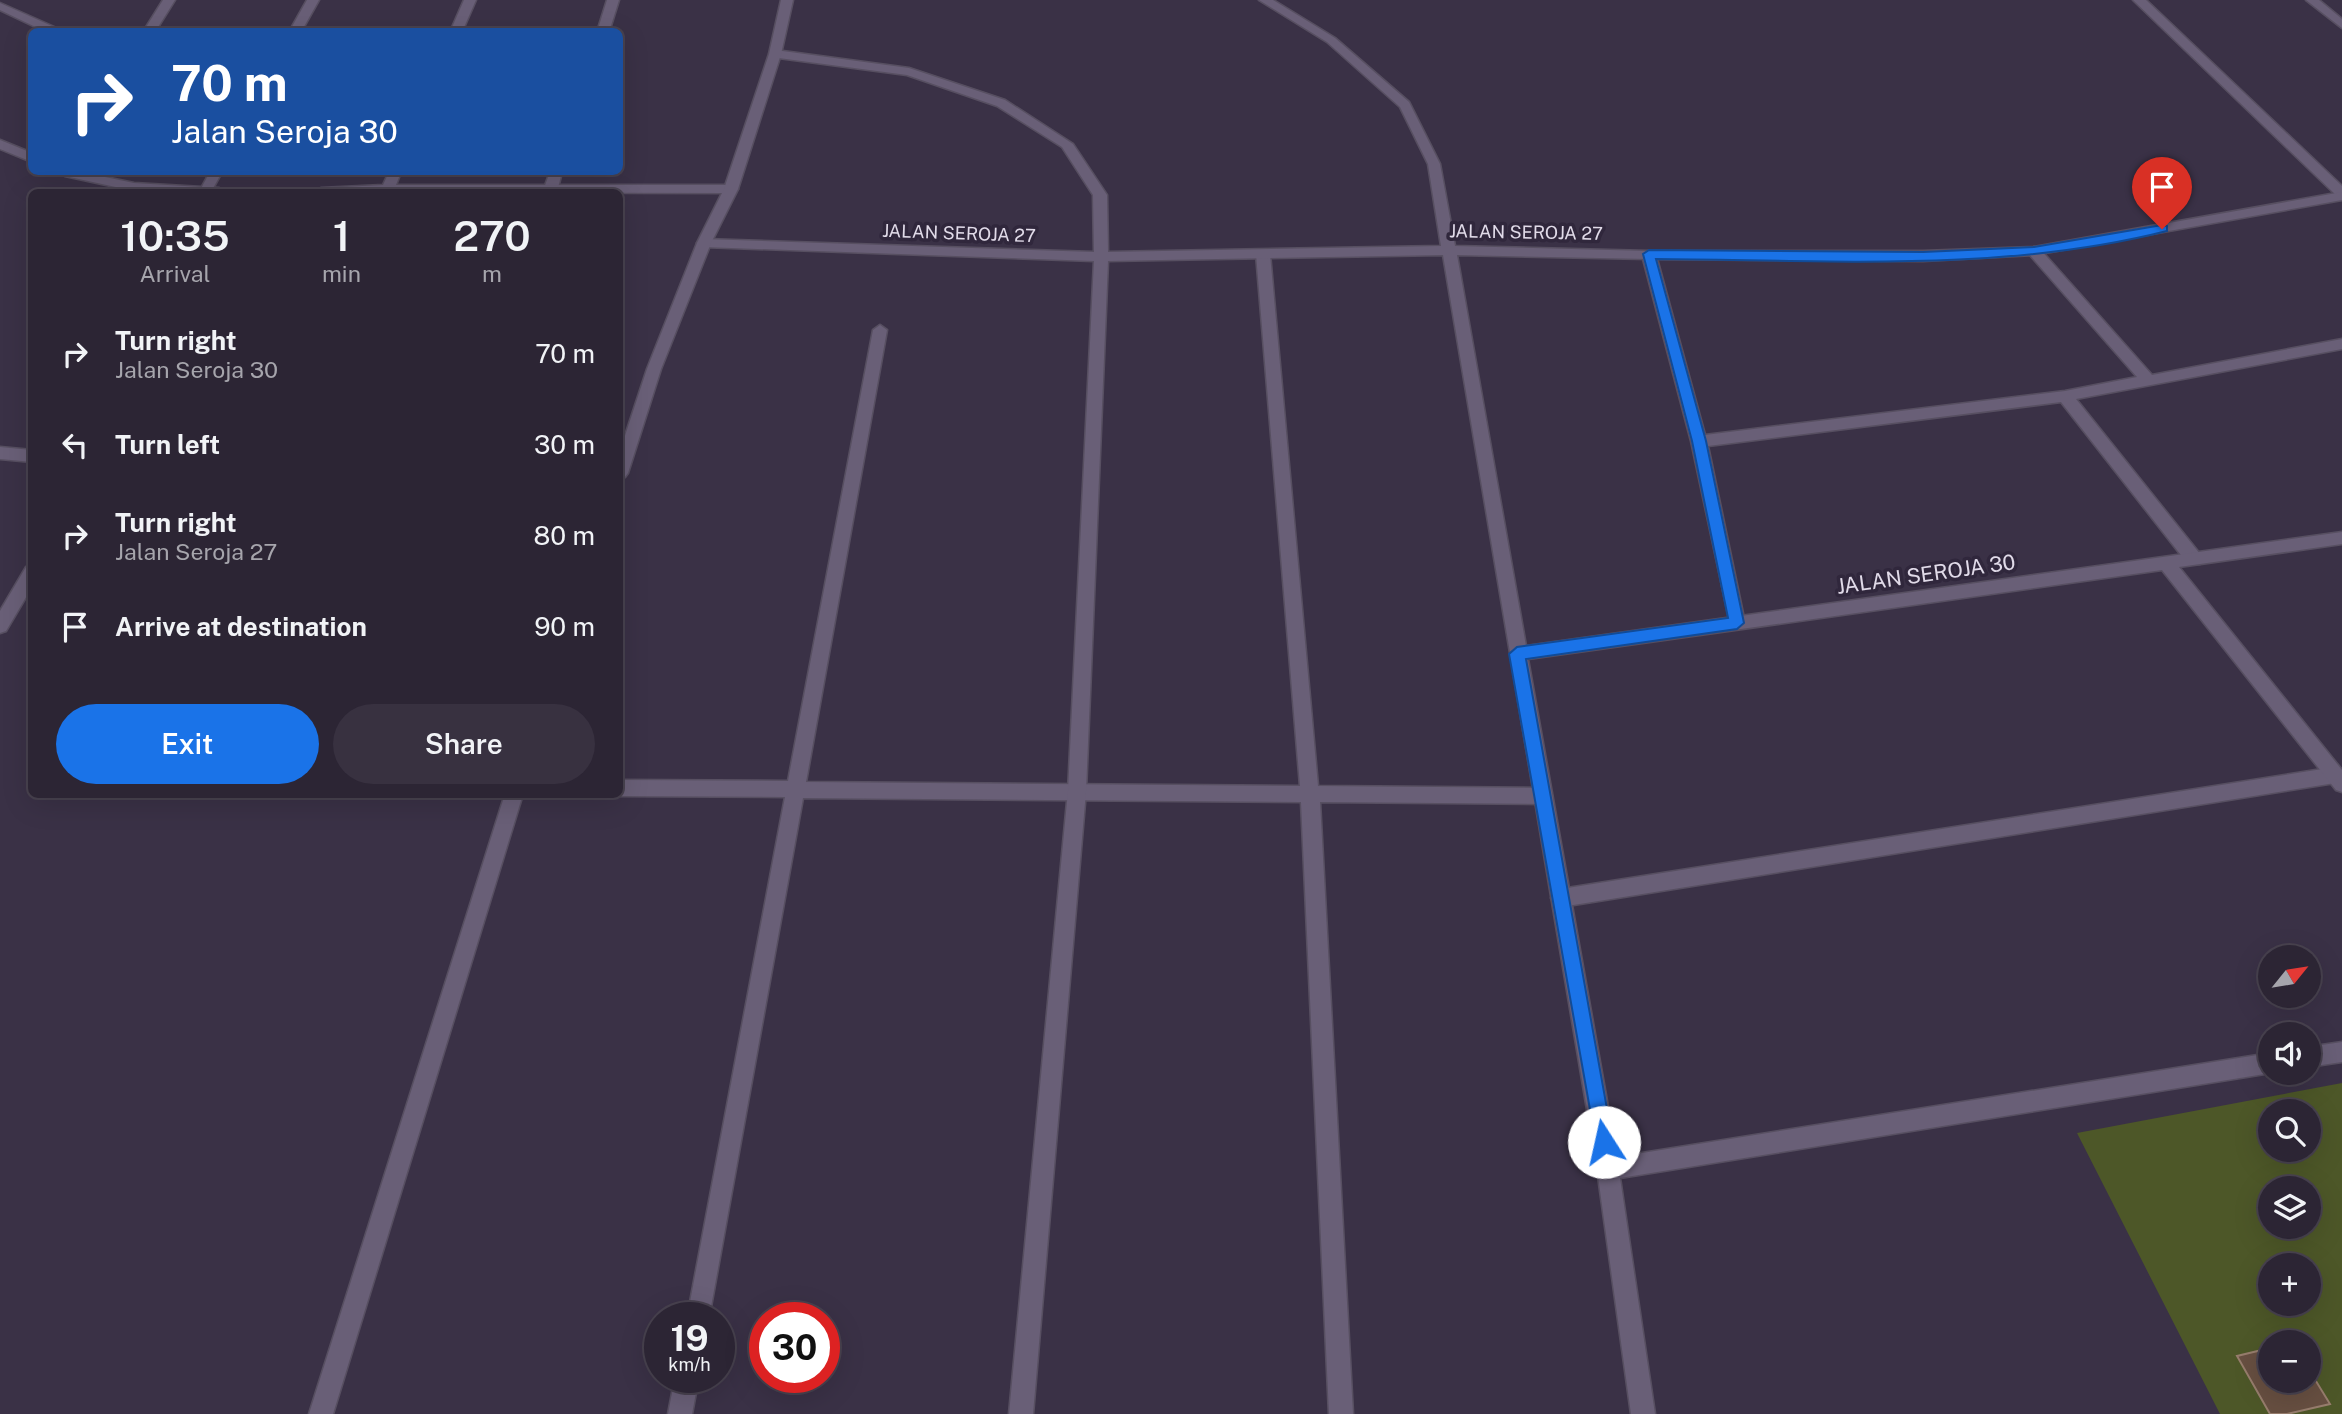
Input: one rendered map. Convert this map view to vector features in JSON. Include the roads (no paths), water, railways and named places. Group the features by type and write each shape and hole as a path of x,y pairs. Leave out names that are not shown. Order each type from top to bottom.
{"street":[{"path":"152,28 169,0"},
{"path":"297,28 313,0"},
{"path":"458,28 470,0"},
{"path":"604,28 613,0"},
{"path":"623,464 654,369 704,243 731,189 775,54 787,0"},
{"path":"1265,0 1331,40 1405,105 1434,164 1608,1169 1643,1414"},
{"path":"2139,0 2342,195"},
{"path":"2312,0 2342,25"},
{"path":"0,6 48,28"},
{"path":"775,54 909,72 1001,103 1068,144 1100,195 1101,257 1077,791 1021,1414"},
{"path":"0,144 28,156"},
{"path":"79,175 134,187 162,189"},
{"path":"551,188 555,175"},
{"path":"406,189 731,189"},
{"name":"JALAN SEROJA 27","path":"704,243 1101,257 1447,250 1923,256 2034,251 2342,195"},
{"path":"2034,251 2148,380"},
{"path":"1263,254 1310,794 1341,1414"},
{"path":"1649,254 1699,441 1737,623"},
{"path":"701,1302 880,330"},
{"path":"1699,441 2065,396 2342,344"},
{"path":"2065,396 2194,559"},
{"path":"0,453 28,456"},
{"name":"JALAN SEROJA 30","path":"1517,654 2342,538"},
{"path":"1561,898 2338,780 2166,563"},
{"path":"0,626 28,579"},
{"path":"623,788 1543,796"},
{"path":"321,1414 513,798"},
{"path":"2321,1055 2342,1052"},
{"path":"1608,1169 2258,1065"},
{"path":"680,1414 684,1393"}]}
